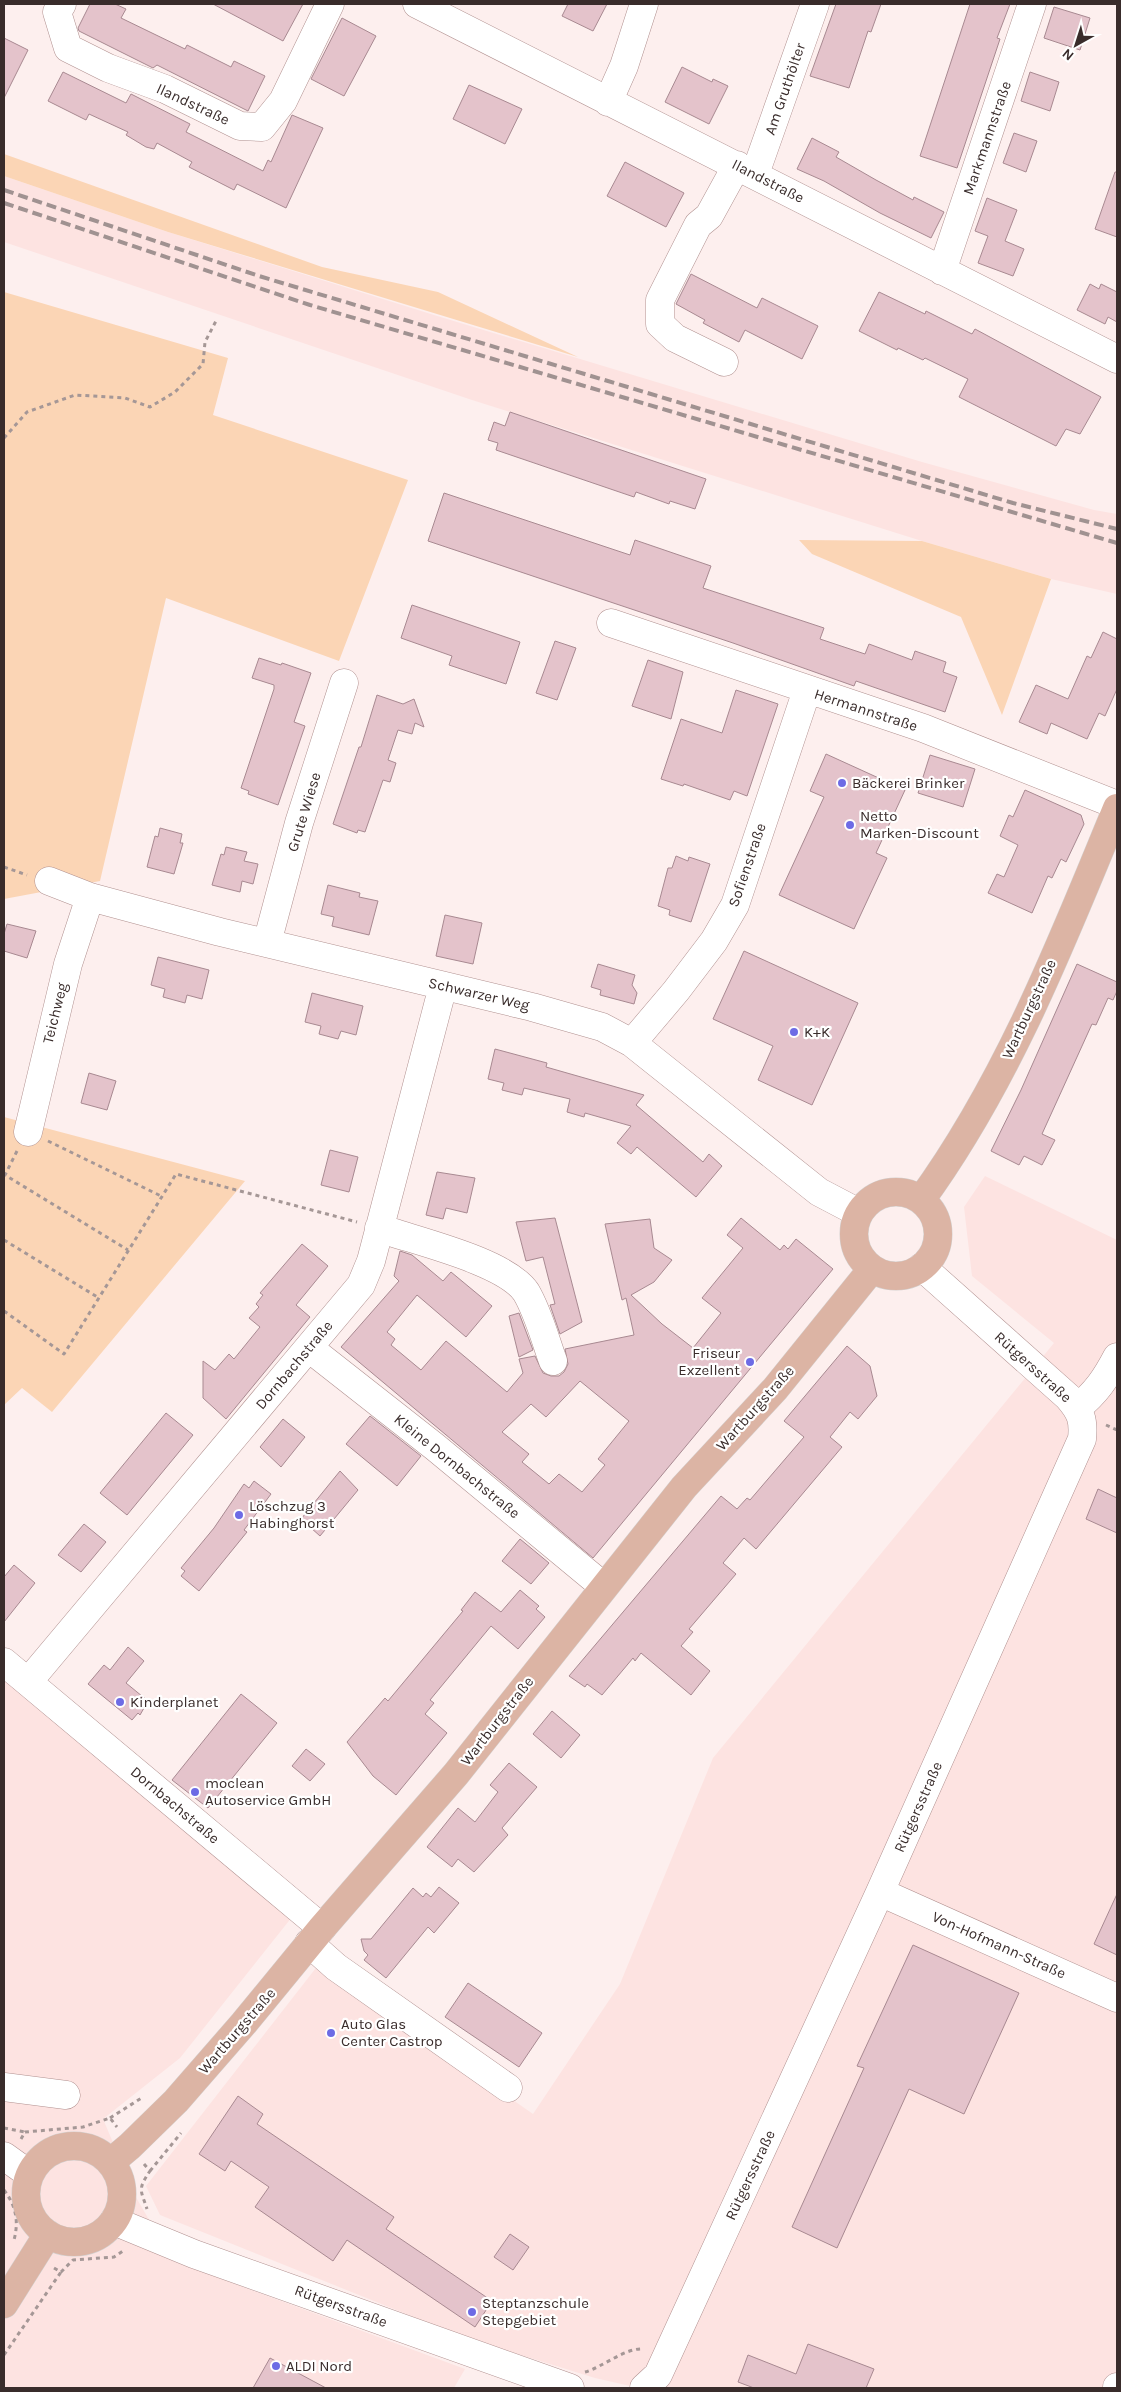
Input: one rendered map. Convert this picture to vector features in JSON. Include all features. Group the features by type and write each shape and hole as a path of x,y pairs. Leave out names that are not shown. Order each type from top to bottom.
{"main road":[{"name":"Wartburgstraße","path":"921,1200 960,1144 995,1081 1051,964 1117,806"},
{"path":"892,1191 902,1192 921,1200 936,1218 938,1233 936,1249 922,1267 911,1274 897,1277 884,1275 872,1269 860,1256 853,1239 855,1221 859,1213 872,1198 892,1191"},
{"name":"Wartburgstraße","path":"120,2154 183,2094 456,1774 603,1586 684,1487 775,1389 872,1269"},
{"path":"4,2304 41,2245 39,2227 28,2208 26,2185 14,2163 44,2155 66,2146 90,2148 120,2154 117,2171 123,2191 119,2212 126,2226 84,2241 41,2245"}],"street":[{"name":"Ilandstraße","path":"62,4 58,12 68,48 108,68 165,89 240,126 262,127 283,101 330,4"},
{"name":"Ilandstraße","path":"417,4 608,102 746,169 1117,359"},
{"path":"608,102 624,66 644,4"},
{"name":"Am Gruthölter","path":"724,362 675,338 660,324 660,300 698,225 709,216 746,169 815,4"},
{"name":"Markmannstraße","path":"942,271 1032,4"},
{"name":"Hermannstraße","path":"611,623 923,728 1117,806"},
{"name":"Grute Wiese","path":"267,943 299,823 344,683"},
{"name":"Sofienstraße","path":"632,1043 676,991 714,941 735,905 806,690"},
{"name":"Schwarzer Weg","path":"49,881 90,897 267,943 532,1007 602,1027 632,1043 819,1192 859,1213"},
{"name":"Teichweg","path":"28,1132 68,964 90,897"},
{"name":"Dornbachstraße","path":"28,1682 361,1285 371,1260 443,986"},
{"path":"379,1228 486,1265 516,1281 526,1293 553,1360"},
{"name":"Rütgersstraße","path":"644,2388 658,2375 880,1892 1082,1439 1083,1423 1077,1408 1068,1397 922,1267"},
{"name":"Kleine Dornbachstraße","path":"309,1348 435,1447 603,1586"},
{"path":"1077,1408 1093,1395 1106,1380 1117,1357"},
{"name":"Dornbachstraße","path":"4,1662 316,1936 336,1967 508,2088"},
{"name":"Von-Hofmann-Straße","path":"880,1892 1117,1998"},
{"path":"4,2087 66,2095"},
{"name":"Rütgersstraße","path":"126,2226 194,2254 570,2388"}],"path":[{"path":"4,438 27,412 75,395 125,398 150,406 175,392 203,364 204,342 216,321"},
{"path":"128,1250 4,1175 28,1132 161,1196"},
{"path":"4,1311 64,1354 176,1174 379,1228"},
{"path":"4,1240 98,1298"},
{"path":"4,2128 26,2132 83,2127 110,2118 120,2154 150,2171 142,2182 140,2192 148,2211 126,2226 123,2252 114,2256 73,2260 60,2272 4,2355"},
{"path":"14,2163 26,2132"},
{"path":"4,2190 16,2211 18,2227 13,2244 41,2245 60,2272"}],"shaded area":[{"path":"4,154 322,267 438,292 578,357 168,232 4,176"},
{"path":"4,176 168,232 434,315 922,462 1094,510 1117,514 1117,594 1051,579 922,541 472,400 4,242"},
{"path":"4,292 228,358 213,415 408,480 339,661 166,598 100,881 4,899"},
{"path":"799,540 922,541 1051,579 1002,715 961,617 812,554"},
{"path":"4,1117 245,1181 52,1412 22,1388 4,1405"},
{"path":"985,1176 1117,1240 1117,2388 639,2388 595,2378 466,2338 160,2215 146,2186 319,1964 533,2114 620,1984 713,1758 1054,1343 972,1276 964,1207"},
{"path":"4,1672 292,1917 180,2058 103,2119 137,2199 173,2261 465,2369 454,2388 4,2388"}],"building":[{"path":"90,4 115,4 126,9 121,18 185,49 187,45 231,67 234,61 265,76 248,111 157,65 153,68 79,31 78,28"},
{"path":"213,4 303,4 283,41"},
{"path":"568,4 607,4 593,31 562,16"},
{"path":"836,4 881,4 871,32 868,31 849,88 810,76"},
{"path":"970,4 1010,4 997,38 1000,39 957,168 920,156"},
{"path":"1054,7 1090,18 1080,50 1044,38"},
{"path":"342,18 376,36 344,96 311,79"},
{"path":"4,38 28,50 4,98"},
{"path":"682,67 712,82 713,79 728,86 709,124 665,102"},
{"path":"63,72 126,103 131,94 190,124 186,132 263,171 268,160 271,162 292,115 323,128 286,208 237,184 234,190 189,167 192,162 157,143 154,149 146,147 126,135 128,132 89,114 86,120 48,101"},
{"path":"1030,72 1059,82 1050,111 1021,101"},
{"path":"469,85 522,109 505,144 453,119"},
{"path":"1014,133 1037,141 1026,172 1003,163"},
{"path":"812,138 839,152 836,157 876,180 913,200 914,197 944,212 931,238 880,213 824,181 797,169"},
{"path":"625,162 684,193 666,227 607,196"},
{"path":"1115,172 1117,172 1117,237 1095,229"},
{"path":"987,198 1017,210 1005,241 1024,249 1013,276 978,263 988,236 975,231"},
{"path":"691,274 757,308 762,298 818,326 802,359 745,330 739,342 703,323 705,320 676,304"},
{"path":"1090,284 1099,289 1101,284 1117,292 1117,322 1108,317 1105,324 1077,310"},
{"path":"879,292 925,314 926,311 972,334 975,329 1101,397 1080,434 1066,429 1056,446 959,397 968,379 925,358 923,360 898,348 897,350 859,331"},
{"path":"510,412 706,479 695,509 670,501 669,504 636,492 634,497 496,450 498,443 488,440 494,422 505,426"},
{"path":"444,493 630,555 635,540 711,566 703,588 824,628 820,639 865,654 869,644 912,660 915,651 946,662 943,672 957,677 945,712 856,681 854,686 733,643 428,541"},
{"path":"412,605 520,642 506,684 449,665 452,656 401,638"},
{"path":"1103,632 1117,639 1117,689 1105,716 1099,713 1087,739 1051,723 1047,734 1019,722 1036,685 1068,699 1087,656 1091,658"},
{"path":"555,641 576,648 557,700 536,693"},
{"path":"259,658 281,665 282,663 311,673 294,722 305,726 278,805 248,794 249,791 241,788 274,689 274,685 252,678"},
{"path":"648,660 683,672 671,719 632,706"},
{"path":"736,690 778,704 747,796 734,791 730,800 684,784 683,786 661,779 681,719 722,733"},
{"path":"377,695 403,704 414,699 424,727 415,723 412,734 398,730 388,760 396,763 390,782 383,780 365,832 358,830 357,833 333,824 359,747 361,747"},
{"name":"Netto Marken-Discount","path":"826,754 905,790 876,853 887,858 854,929 779,895 824,797 810,791"},
{"path":"930,755 975,769 963,807 918,793"},
{"path":"1025,790 1081,815 1084,824 1066,862 1061,859 1052,878 1048,876 1032,913 988,893 997,874 1004,877 1018,845 1000,836 1009,815 1013,817"},
{"path":"160,828 182,834 180,843 183,843 174,874 147,867 155,836 158,837"},
{"path":"226,847 247,852 244,861 258,864 253,884 242,881 240,892 212,885 221,854 224,855"},
{"path":"676,856 688,861 689,857 710,864 691,922 669,915 670,910 658,906 668,868 672,868"},
{"path":"328,885 360,893 359,897 378,901 369,935 332,926 334,917 321,914"},
{"path":"445,915 482,923 473,964 436,956"},
{"path":"7,924 36,931 27,958 4,951 4,934"},
{"name":"K+K","path":"744,951 858,1003 812,1105 758,1080 773,1046 713,1019"},
{"path":"158,957 209,970 202,999 187,995 185,1003 163,997 165,989 151,985"},
{"path":"598,964 635,975 632,985 637,993 634,1004 600,995 601,990 591,987"},
{"path":"1077,964 1117,982 1117,991 1113,1000 1108,998 1096,1025 1092,1024 1042,1134 1055,1140 1042,1165 1024,1156 1019,1165 991,1151 1021,1090"},
{"path":"312,993 363,1006 356,1035 341,1031 338,1039 319,1034 321,1026 305,1022"},
{"path":"495,1049 547,1063 546,1067 644,1095 636,1105 703,1162 709,1154 722,1166 696,1197 637,1147 631,1154 617,1143 631,1126 585,1113 584,1117 567,1112 570,1099 524,1088 522,1095 502,1090 504,1083 488,1079"},
{"path":"89,1073 116,1081 107,1110 81,1103"},
{"path":"330,1150 358,1157 349,1192 321,1185"},
{"path":"437,1172 475,1178 467,1213 446,1208 443,1219 426,1215"},
{"path":"555,1218 582,1322 560,1334 550,1305 555,1304 543,1257 526,1261 516,1222"},
{"path":"741,1218 780,1250 784,1245 788,1249 796,1239 833,1269 593,1558 341,1347 399,1281 394,1276 400,1251 412,1255 443,1281 451,1272 492,1306 466,1337 417,1295 387,1332 395,1339 391,1345 421,1370 446,1341 507,1392 523,1373 519,1359 535,1356 543,1373 559,1376 564,1372 568,1364 565,1349 634,1335 626,1298 622,1300 605,1224 650,1219 654,1248 672,1260 654,1282 631,1295 662,1324 693,1348 721,1313 702,1298 743,1248 727,1235","holes":["580,1381 629,1421 598,1459 605,1465 582,1492 559,1474 549,1484 522,1462 529,1454 502,1432 531,1404 546,1417"]},
{"path":"302,1244 328,1266 296,1305 310,1317 226,1419 203,1398 203,1361 215,1370 229,1354 234,1359 260,1327 249,1318 259,1307 256,1304 263,1295 260,1293"},
{"path":"519,1313 533,1350 519,1357 509,1316"},
{"path":"847,1346 870,1366 877,1396 858,1419 850,1412 830,1437 842,1447 756,1549 744,1538 723,1563 736,1574 689,1629 693,1632 681,1646 710,1671 691,1695 641,1653 635,1661 633,1658 602,1695 587,1684 585,1687 569,1676 721,1496 737,1509 747,1498 750,1500 804,1437 784,1421"},
{"path":"166,1413 193,1435 127,1515 100,1493"},
{"path":"370,1416 421,1456 397,1486 346,1444"},
{"path":"283,1419 305,1437 281,1467 260,1447"},
{"path":"340,1471 358,1490 320,1536 301,1519"},
{"path":"254,1481 271,1494 244,1530 247,1532 199,1591 181,1576 185,1571 181,1568 214,1528 244,1484 249,1488"},
{"path":"1098,1489 1117,1498 1117,1533 1086,1519"},
{"path":"84,1524 106,1542 81,1572 58,1555"},
{"path":"520,1539 549,1563 531,1584 502,1561"},
{"path":"14,1565 35,1583 4,1622 4,1577"},
{"path":"520,1590 539,1606 536,1609 545,1617 518,1649 491,1626 430,1700 434,1703 425,1714 447,1733 396,1795 373,1776 347,1742 385,1698 388,1701 463,1611 461,1610 475,1592 501,1612"},
{"path":"128,1647 144,1661 126,1683 148,1701 140,1715 138,1713 132,1720 88,1684 104,1665 110,1670"},
{"path":"241,1694 277,1723 208,1808 172,1780"},
{"path":"552,1711 580,1735 561,1758 533,1734"},
{"path":"306,1749 325,1764 310,1781 292,1766"},
{"path":"509,1763 537,1787 502,1828 508,1835 474,1872 458,1859 452,1867 427,1847 458,1808 475,1822 498,1792 490,1785"},
{"path":"439,1887 459,1903 434,1933 428,1927 386,1978 364,1960 368,1955 364,1951 361,1939 371,1939 413,1888 423,1897 426,1893 431,1897"},
{"path":"1117,1894 1117,1955 1094,1944"},
{"path":"913,1945 1019,1993 964,2114 909,2089 837,2248 792,2227 864,2068 857,2066"},
{"path":"468,1983 542,2033 519,2067 445,2017"},
{"path":"238,2096 263,2114 257,2124 394,2217 386,2229 492,2301 475,2327 347,2240 333,2261 255,2207 269,2187 231,2161 225,2171 199,2154"},
{"path":"510,2234 529,2247 513,2270 494,2257"},
{"path":"808,2344 874,2369 866,2388 754,2388 738,2382 748,2355 796,2374"},
{"name":"ALDI Nord","path":"270,2358 326,2388 253,2388"}],"railway":[{"path":"4,190 259,276 1013,503 1117,529"},
{"path":"4,203 310,305 1117,543"}],"place":[{"name":"Bäckerei Brinker","path":"842,783"},
{"name":"Netto Marken-Discount","path":"850,825"},
{"name":"K+K","path":"794,1032"},
{"name":"Friseur Exzellent","path":"750,1362"},
{"name":"Löschzug 3 Habinghorst","path":"239,1515"},
{"name":"Kinderplanet","path":"120,1702"},
{"name":"moclean Autoservice GmbH","path":"195,1792"},
{"name":"Auto Glas Center Castrop","path":"331,2033"},
{"name":"Steptanzschule Stepgebiet","path":"472,2312"},
{"name":"ALDI Nord","path":"276,2366"}]}
